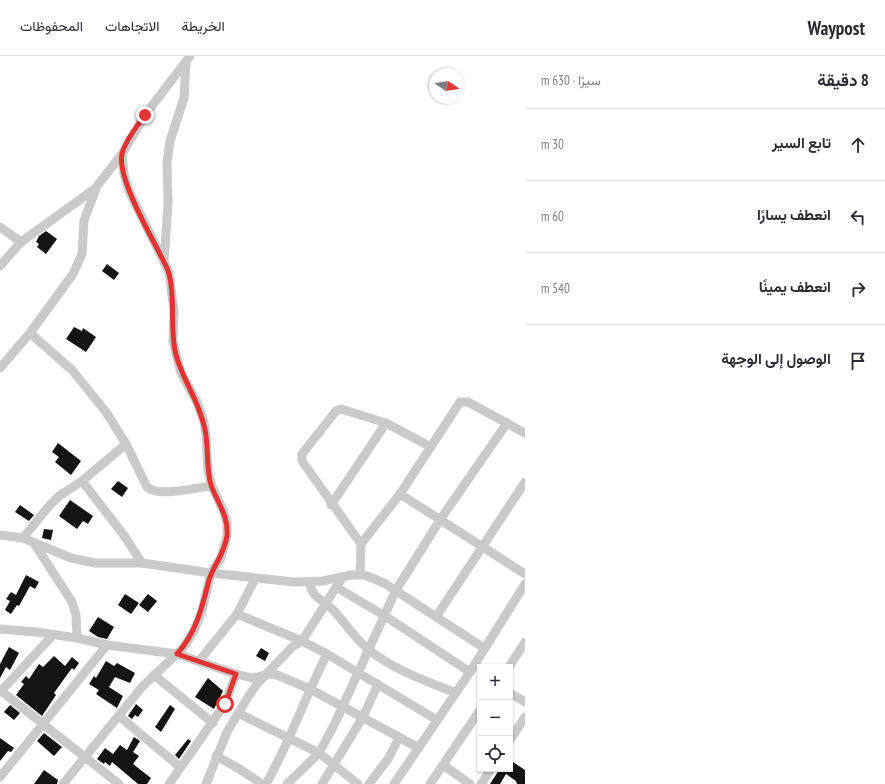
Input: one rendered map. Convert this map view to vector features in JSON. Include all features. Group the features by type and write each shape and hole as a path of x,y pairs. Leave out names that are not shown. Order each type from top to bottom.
{"street":[{"path":"0,368 30,333 73,274 82,254 84,220 97,188 122,154 145,115 188,59"},
{"path":"164,262 168,203 167,163 170,140 184,98 188,59"},
{"path":"63,784 154,674 177,654 194,631 202,611 211,573 221,558 227,536 227,524 223,510 212,486 208,472 204,422 181,372 175,348 169,272 130,191 124,174 122,154"},
{"path":"0,266 21,242 97,188"},
{"path":"0,227 21,242"},
{"path":"30,333 72,370 106,412 126,444 148,487 151,490 168,492 212,486"},
{"path":"360,574 361,544 400,494 460,402 468,402 525,433"},
{"path":"361,544 331,504 302,461 302,454 339,410 345,409 386,424 431,447"},
{"path":"287,784 318,753 330,734 358,672 386,616 396,590 440,520 507,423"},
{"path":"331,504 386,424"},
{"path":"23,538 59,496 82,481 126,444"},
{"path":"82,481 123,534 142,563"},
{"path":"436,617 525,482"},
{"path":"400,494 525,574"},
{"path":"0,535 23,538 83,561 95,563 142,563 255,579 309,582 360,574 372,577 396,590 484,648"},
{"path":"34,543 72,602 76,615 77,638"},
{"path":"206,784 216,756 238,713 257,684 292,647 302,641 342,578"},
{"path":"198,662 237,614 255,579"},
{"path":"309,582 313,593 333,610 342,622 369,650 404,672 456,693"},
{"path":"394,784 470,672 525,584"},
{"path":"336,586 386,616 470,672"},
{"path":"237,614 302,641 327,654 437,720"},
{"path":"0,629 77,638 107,645 177,654 198,662 252,678 277,675 310,689 419,748"},
{"path":"52,635 0,691 43,723 119,784"},
{"path":"511,664 525,642"},
{"path":"0,777 107,645"},
{"path":"266,784 298,720 310,689 327,654"},
{"path":"154,674 213,722"},
{"path":"169,784 213,722 228,697 236,674"},
{"path":"322,784 363,717 378,684"},
{"path":"513,694 525,702"},
{"path":"238,713 318,753 335,764 358,784"},
{"path":"430,784 477,714"},
{"path":"119,716 180,767"},
{"path":"513,736 525,717"},
{"path":"369,784 388,759 399,738"},
{"path":"216,756 262,784"},
{"path":"443,765 470,784"},
{"path":"481,784 489,772"}],"building":[{"path":"46,231 57,239 46,254 37,247 39,244 36,242 39,236"},
{"path":"107,264 119,273 114,280 102,271"},
{"path":"74,327 82,331 83,328 96,337 86,352 66,339"},
{"path":"58,443 81,461 71,475 55,462 59,457 52,452"},
{"path":"118,481 128,488 122,497 111,489"},
{"path":"70,500 93,516 88,524 83,521 77,529 59,516"},
{"path":"20,505 34,515 29,521 15,512"},
{"path":"44,529 53,530 51,540 42,538"},
{"path":"26,575 39,582 35,589 30,586 19,606 17,605 11,614 5,610 10,601 6,599 11,592 16,595"},
{"path":"125,594 139,603 131,614 118,605"},
{"path":"148,594 157,601 148,612 139,605"},
{"path":"98,617 114,627 107,639 98,637 89,631"},
{"path":"9,647 19,653 10,670 6,667 0,678 0,664"},
{"path":"261,648 269,653 265,661 256,656"},
{"path":"54,656 65,666 72,657 79,663 74,670 72,668 54,693 56,695 42,716 16,695 24,684 21,682 26,676 29,679 39,664 43,667"},
{"path":"106,661 114,666 117,663 135,673 130,683 115,677 109,687 123,696 117,708 96,694 99,690 89,684 94,676 96,678"},
{"path":"208,678 223,691 214,709 195,697"},
{"path":"136,704 143,710 138,717 135,715 132,719 128,716"},
{"path":"10,705 20,713 14,720 4,712"},
{"path":"170,705 175,709 161,732 155,727"},
{"path":"44,733 62,747 54,756 37,741"},
{"path":"134,737 140,741 133,752 139,756 133,764 151,778 147,784 138,784 112,762 110,766 97,759 105,748 113,754 120,745 127,750"},
{"path":"0,738 14,748 11,752 8,751 0,761"},
{"path":"188,739 191,741 179,759 175,755"},
{"path":"513,762 525,770 525,784 517,784 516,781 506,774 500,784 490,784 498,772 513,772"},
{"path":"44,770 58,780 57,784 34,784"}],"route":[{"path":"145,115 134,131 122,154 124,174 130,191 169,272 174,311 173,342 181,372 204,422 208,472 227,524 227,536 221,558 211,573 202,611 194,631 183,648 177,654 236,674 225,704"}]}
